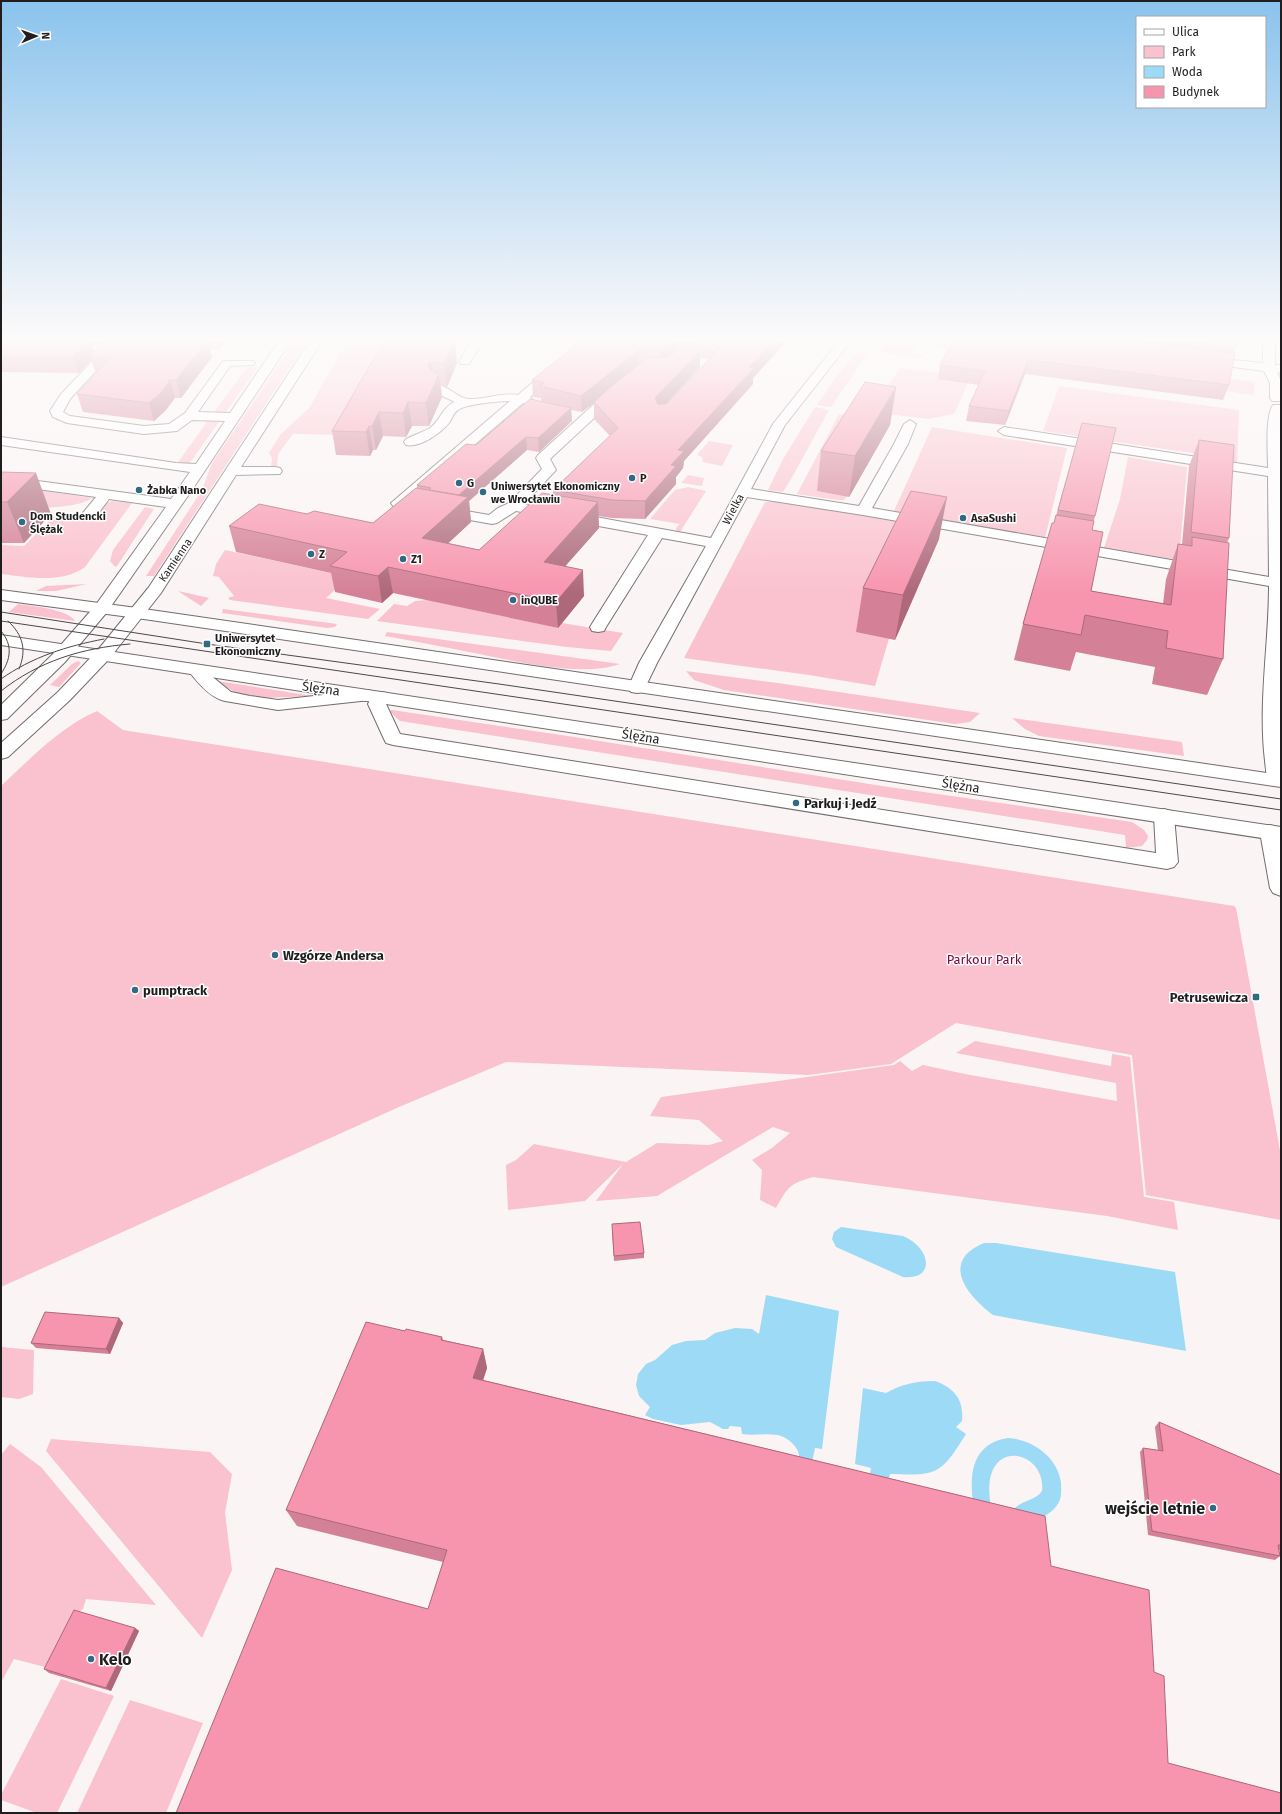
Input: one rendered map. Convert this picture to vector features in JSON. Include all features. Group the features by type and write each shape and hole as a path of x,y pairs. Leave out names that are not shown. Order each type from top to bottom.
{"street":[{"path":"114,426 144,430 172,428 175,426"},
{"path":"1,715 67,650 101,609 228,426"},
{"name":"Kamienna","path":"1,753 64,696 104,655 162,581 263,426"},
{"path":"411,442 435,430 438,426"},
{"path":"489,426 398,503 492,520 503,511 514,506 549,470 543,458 578,426"},
{"name":"Wielka","path":"637,688 648,663 778,426"},
{"path":"863,511 901,444 909,426"},
{"path":"1,596 137,613 637,688 1279,781 1273,749 1272,718 1279,563 1274,507 1279,491 1276,473 1274,426"},
{"path":"1004,431 1276,473"},
{"path":"1,441 180,467 198,468"},
{"path":"1145,465 1154,455"},
{"path":"234,471 275,471"},
{"path":"1,480 175,504"},
{"path":"742,492 863,511 1277,583"},
{"path":"89,514 104,495"},
{"path":"514,506 715,543"},
{"path":"598,628 657,533"},
{"path":"1,640 104,655"},
{"name":"Ślężna","path":"104,655 197,670 203,678 225,696 250,701 278,705 374,696 1275,833"},
{"path":"374,696 376,704 393,739 1167,862 1164,816"},
{"path":"1275,833 1281,888"}],"green space":[{"path":"204,426 216,426 189,464 178,462"},
{"path":"237,426 252,426 154,576 146,576 202,490 212,463"},
{"path":"290,426 358,426 354,435 293,434 278,454 277,467 271,467 272,458 269,453 280,435"},
{"path":"804,426 820,426 783,492 768,490 783,459"},
{"path":"833,426 856,426 817,491 847,496 844,500 797,494"},
{"path":"1045,426 1238,426 1237,465 1225,463 1225,458 1043,431"},
{"path":"932,427 1067,448 1045,538 893,513"},
{"path":"709,441 733,445 722,466 703,462 702,457 697,455"},
{"path":"1128,457 1187,467 1179,560 1104,548 1120,499"},
{"path":"688,475 704,478 702,486 681,483"},
{"path":"688,487 706,491 680,532 677,532 676,528 680,524 650,519 675,490"},
{"path":"33,489 92,498 84,502 61,507 1,507"},
{"path":"112,501 132,503 85,567 66,576 44,578 1,574 1,545 24,546 53,517 66,514 90,514 98,505"},
{"path":"774,501 872,517 939,530 890,635 875,686 809,675 684,658 765,502"},
{"path":"145,507 154,509 115,567 110,561 113,550"},
{"path":"225,550 349,577 326,598 380,609 368,619 230,600 228,598 234,596 219,577 213,576 216,564"},
{"path":"87,584 56,591 36,591 46,586"},
{"path":"178,591 209,598 201,606"},
{"path":"428,600 558,628 562,623 623,633 611,651 567,647 377,621 394,604 407,606 415,601"},
{"path":"18,604 57,611 71,617 75,621 9,612"},
{"path":"223,609 337,624 335,627 327,628 222,613"},
{"path":"387,632 620,664 604,668 586,669 545,666 385,636"},
{"path":"78,661 81,663 59,687 50,685 72,664"},
{"path":"686,671 980,713 970,722 955,724 724,690 694,680"},
{"path":"217,681 313,696 264,698 236,693"},
{"path":"392,710 568,736 882,786 1132,822 1144,830 1148,836 1147,840 1142,846 1126,848 1125,835 400,721 389,711"},
{"name":"Parkour Park","path":"97,711 123,730 1234,906 1236,908 1281,1156 1281,1220 1146,1195 1132,1055 956,1023 891,1064 808,1075 506,1062 399,1107 1,1287 1,786 46,744 70,726"},
{"path":"1012,718 1182,742 1184,756 1039,736 1025,729"},
{"path":"975,1041 1111,1066 1112,1054 1130,1057 1144,1197 1174,1202 1178,1230 1107,1216 813,1177 790,1187 783,1195 776,1208 760,1200 762,1170 752,1160 772,1148 790,1133 773,1127 657,1196 596,1201 623,1164 585,1201 508,1210 506,1165 516,1160 534,1144 626,1162 657,1143 709,1145 723,1141 699,1120 650,1116 661,1097 894,1065 900,1061 912,1071 923,1065 1117,1101 1116,1083 956,1053"},
{"path":"1,1347 34,1350 33,1394 19,1399 1,1397"},
{"path":"51,1439 210,1452 232,1474 225,1513 232,1570 202,1638 46,1451"},
{"path":"10,1444 41,1467 156,1605 86,1599 83,1609 77,1613 49,1668 14,1659 1,1682 1,1455"},
{"path":"61,1679 114,1696 57,1813 37,1813 1,1800 1,1795"},
{"path":"130,1700 203,1723 166,1813 77,1813"}],"water":[{"path":"841,1227 903,1236 919,1247 926,1262 925,1268 921,1273 914,1277 903,1277 836,1247 832,1239 834,1232"},
{"path":"984,1243 996,1243 1175,1272 1186,1351 993,1315 974,1298 962,1278 960,1268 963,1259 971,1250"},
{"path":"766,1295 839,1311 822,1449 815,1448 809,1477 794,1473 799,1455 794,1445 784,1437 773,1434 742,1434 741,1427 730,1426 728,1429 723,1429 710,1422 681,1425 653,1419 645,1415 650,1407 639,1396 636,1385 638,1374 646,1364 655,1360 672,1345 686,1341 705,1340 715,1333 735,1328 752,1329 759,1334"},
{"path":"935,1381 948,1387 956,1395 961,1406 962,1421 956,1427 966,1434 958,1447 944,1465 937,1470 919,1474 890,1474 885,1496 867,1491 871,1468 855,1464 863,1388 886,1393 898,1387 909,1384"},
{"path":"1008,1438 1017,1439 1035,1446 1055,1465 1059,1474 1061,1483 1061,1497 1057,1506 1033,1522 1012,1511 1020,1504 1039,1495 1042,1491 1041,1479 1037,1469 1022,1457 1013,1456 1004,1458 996,1464 991,1475 989,1485 991,1516 974,1510 972,1498 972,1475 974,1465 979,1455 986,1447 995,1442"}],"building":[{"path":"335,426 372,426 369,426 366,432 332,431"},
{"path":"499,426 552,426 538,438 526,437 459,495 429,490 431,488 417,485 466,444 476,445"},
{"path":"616,426 701,426 678,450 684,451 671,465 676,466 645,501 612,500 553,490 618,428"},
{"path":"837,426 873,426 855,456 821,451"},
{"path":"1081,426 1100,426 1116,428 1095,516 1058,510"},
{"path":"1199,440 1234,445 1229,538 1191,532"},
{"path":"1,472 36,473 7,502 1,502"},
{"path":"416,488 468,497 422,538 479,550 542,493 598,502 544,562 583,570 556,602 388,567 378,576 330,566 347,552 229,526 259,504 307,514 314,511 373,523"},
{"path":"911,491 947,497 903,595 863,588"},
{"path":"1056,515 1094,521 1092,530 1103,532 1091,591 1171,605 1178,544 1192,546 1192,537 1229,543 1223,659 1166,648 1168,631 1085,615 1081,635 1023,624 1052,523 1054,523"},
{"path":"640,1222 644,1253 614,1256 612,1224"},
{"path":"45,1312 119,1318 106,1349 31,1343"},
{"path":"366,1322 405,1331 406,1329 442,1337 441,1340 483,1349 473,1378 1045,1516 1051,1566 1149,1590 1154,1672 1164,1676 1168,1763 1281,1793 1281,1813 176,1813 276,1568 428,1609 447,1550 286,1510"},
{"name":"wejście letnie","path":"1159,1422 1281,1475 1281,1545 1278,1545 1280,1556 1152,1531 1143,1448 1163,1451"},
{"name":"Kelo","path":"74,1610 135,1628 106,1688 44,1669"}],"tram line":[{"path":"1,612 207,644 499,684 1281,799"},
{"path":"1,621 9,622"},
{"path":"9,622 1281,810"},
{"path":"9,622 17,632 22,643 23,655 20,667"},
{"path":"1,631 5,636 9,647 9,657 1,674"},
{"path":"20,667 50,653 104,639"},
{"path":"1,691 30,672 62,658 95,649 130,644"},
{"path":"1,679 20,667"}],"place":[{"name":"P","path":"632,478"},
{"name":"G","path":"459,483"},
{"name":"Żabka Nano","path":"139,490"},
{"name":"Uniwersytet Ekonomiczny we Wrocławiu","path":"483,492"},
{"name":"AsaSushi","path":"963,518"},
{"name":"Dom Studencki Ślężak","path":"22,522"},
{"name":"Z","path":"311,554"},
{"name":"Z1","path":"403,559"},
{"name":"inQUBE","path":"513,600"},
{"name":"Uniwersytet Ekonomiczny","path":"207,644"},
{"name":"Parkuj i Jedź","path":"796,803"},
{"name":"Wzgórze Andersa","path":"275,955"},
{"name":"pumptrack","path":"135,990"},
{"name":"Petrusewicza","path":"1256,997"},
{"name":"wejście letnie","path":"1213,1508"},
{"name":"Kelo","path":"91,1659"}]}
